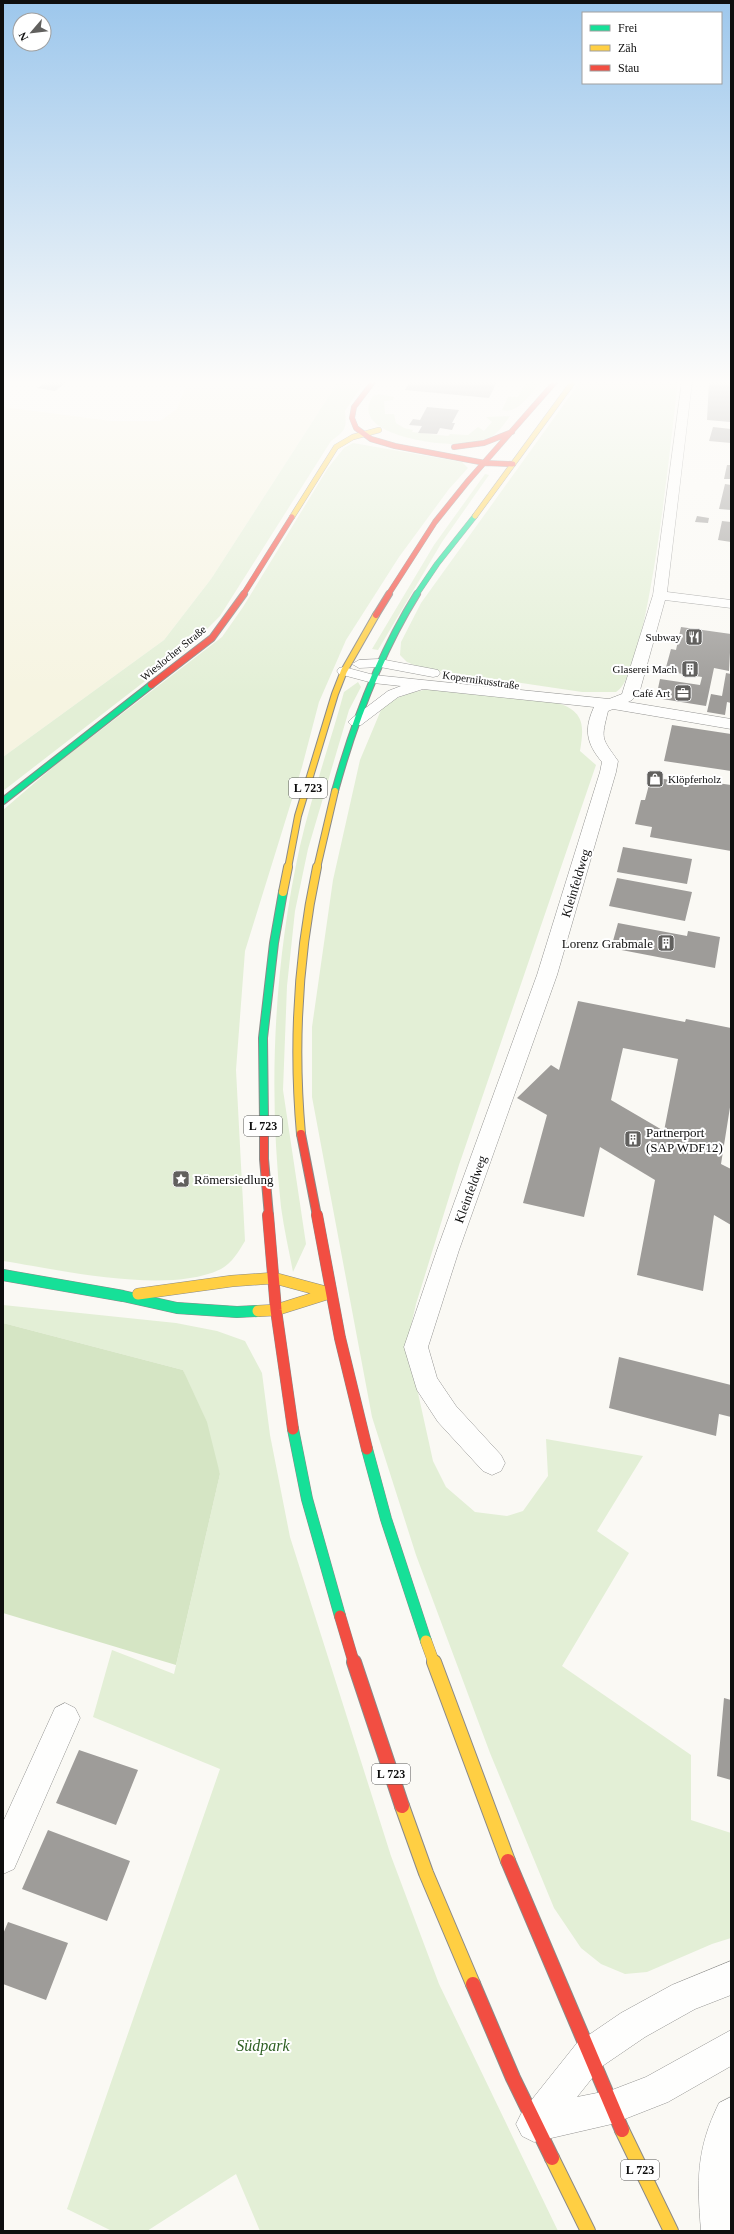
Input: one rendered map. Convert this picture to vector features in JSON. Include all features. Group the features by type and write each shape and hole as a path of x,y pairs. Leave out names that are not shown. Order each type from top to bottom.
{"main road":[{"name":"Wieslocher Straße","path":"3,801 212,638 235,608 310,486"},
{"name":"L 723","path":"464,486 435,522 389,592 346,668 335,694 298,816 288,862 270,973 263,1038 264,1151 276,1310 289,1411 307,1500 328,1581 373,1723 426,1873 534,2124 588,2231"},
{"name":"L 723","path":"496,486 426,581 380,663 356,722 330,802 317,863 297,1006 296,1070 303,1139 330,1293 351,1395 403,1573 453,1715 516,1881 612,2108 652,2194 672,2231"},
{"path":"3,1275 123,1296 177,1308 237,1312 276,1310 330,1293"},
{"path":"123,1296 232,1281 274,1278 330,1293"}],"street":[{"name":"Kleinfeldweg","path":"492,1463 447,1414 426,1382 416,1347 448,1250 549,967 608,772 610,761 595,743 594,736 601,708 626,697 632,690 660,595 674,486"},
{"path":"660,595 731,604"},
{"name":"Kopernikusstraße","path":"346,668 380,663 482,680 549,689 613,704 731,724"},
{"name":"Kopernikusstraße","path":"346,668 374,679 613,704"},
{"name":"Kopernikusstraße","path":"356,722 393,694 423,685"},
{"path":"3,1858 65,1718"},
{"path":"534,2124 589,2055 633,2025 684,1997 731,1978"},
{"path":"534,2124 612,2108 656,2090 731,2047"},
{"path":"719,2231 715,2163 724,2128 731,2115"}],"shaded area":[{"path":"3,486 271,486 211,579 164,640 3,757"}],"green space":[{"path":"271,486 302,486 220,616 188,648 3,791 3,757 164,640 211,579"},
{"path":"317,486 451,486 399,557 346,640 319,702 302,767 245,951 236,1070 245,1241 232,1260 221,1269 199,1276 173,1280 114,1278 3,1261 3,810 59,762 222,637 243,607"},
{"path":"476,486 481,486 442,542 378,650 372,649 434,545"},
{"path":"505,486 665,486 649,599 639,643 628,676 616,692 582,692 421,668 407,662 400,655 401,642 421,603"},
{"path":"358,682 361,687 349,710 308,849 295,911 287,986 283,1090 306,1244 293,1272 281,1207 277,1162 274,1071 279,980 291,890 305,827 344,692"},
{"path":"428,689 558,703 567,707 578,716 581,721 582,734 580,751 596,765 459,1165 416,1304 407,1343 433,1461 446,1487 475,1512 507,1516 523,1511 548,1476 546,1439 643,1456 597,1531 629,1553 562,1666 691,1755 691,1820 731,1833 731,1938 712,1944 647,1972 625,1974 601,1964 581,1948 554,1908 490,1753 416,1555 372,1417 312,1097 312,1027 333,880 360,760 381,710 390,701 410,693"},
{"name":"Südpark","path":"3,1305 176,1323 217,1331 245,1341 262,1373 270,1435 290,1537 391,1856 439,1984 558,2231 260,2231 236,2174 147,2231 112,2231 67,2209 220,1769 93,1717 112,1650 174,1674 220,1474 183,1370 3,1323"},
{"path":"3,1323 183,1370 207,1422 220,1474 176,1665 3,1613"}],"building":[{"path":"724,486 731,486 731,510 719,509"},
{"path":"697,516 709,518 708,523 695,522"},
{"path":"722,521 731,522 731,542 718,540"},
{"path":"681,627 731,634 729,671 714,668 706,706 656,698 660,679 700,685 702,677 665,671 671,649 676,650"},
{"path":"726,673 731,674 731,703 727,702 725,715 707,712 711,694 722,696"},
{"path":"672,725 731,734 731,771 664,761"},
{"path":"651,777 703,785 703,781 731,785 731,851 650,837 652,827 635,824 641,800 645,800"},
{"path":"623,847 692,859 687,884 617,872"},
{"path":"617,878 692,892 685,921 609,906"},
{"name":"Lorenz Grabmale","path":"618,923 687,936 688,931 720,937 715,968 611,948"},
{"name":"Partnerport (SAP WDF12)","path":"578,1001 685,1022 686,1019 731,1028 731,1101 721,1164 731,1169 731,1225 714,1215 703,1291 637,1275 655,1180 600,1147 584,1217 523,1203 547,1115 517,1098 551,1065 559,1070","holes":["623,1048 678,1059 664,1131 611,1100"]},
{"path":"619,1357 731,1385 731,1417 719,1414 716,1436 609,1408"},
{"path":"724,1698 731,1700 731,1780 717,1776"},
{"path":"79,1750 138,1770 116,1825 56,1803"},
{"path":"48,1830 130,1861 107,1921 22,1889"},
{"path":"8,1922 68,1943 46,2000 3,1984 3,1934"}],"traffic: fast":[{"path":"335,791 351,736 371,682 396,630 431,573 475,516"},
{"path":"3,801 151,685"},
{"path":"264,1121 263,1038 274,943 283,892"},
{"path":"3,1275 123,1296 177,1308 237,1312 258,1311"},
{"path":"293,1429 307,1499 340,1616"},
{"path":"367,1449 386,1519 426,1641"}],"traffic: slow":[{"path":"292,517 311,486"},
{"path":"475,516 497,486"},
{"path":"283,892 298,816 335,694 344,671 376,615"},
{"path":"301,1134 297,1091 296,1048 302,961 307,918 315,875 335,791"},
{"path":"138,1294 232,1281 274,1278 330,1293"},
{"path":"258,1311 276,1310 330,1293"},
{"path":"426,1641 478,1785 508,1861"},
{"path":"402,1806 426,1873 473,1984"},
{"path":"622,2130 671,2231"},
{"path":"552,2158 588,2231"}],"traffic: jam":[{"path":"376,615 435,522 464,486"},
{"path":"151,685 212,638 235,608 292,517"},
{"path":"264,1121 264,1159 276,1310 293,1429"},
{"path":"301,1134 340,1338 367,1449"},
{"path":"340,1616 373,1723 402,1806"},
{"path":"508,1861 622,2130"},
{"path":"473,1984 513,2078 552,2158"}],"place":[{"name":"Subway","path":"694,637"},
{"name":"Glaserei Mach","path":"690,669"},
{"name":"Café Art","path":"683,693"},
{"name":"Klöpferholz","path":"655,779"},
{"name":"Lorenz Grabmale","path":"666,943"},
{"name":"Partnerport (SAP WDF12)","path":"633,1139"},
{"name":"Römersiedlung","path":"181,1179"}]}
